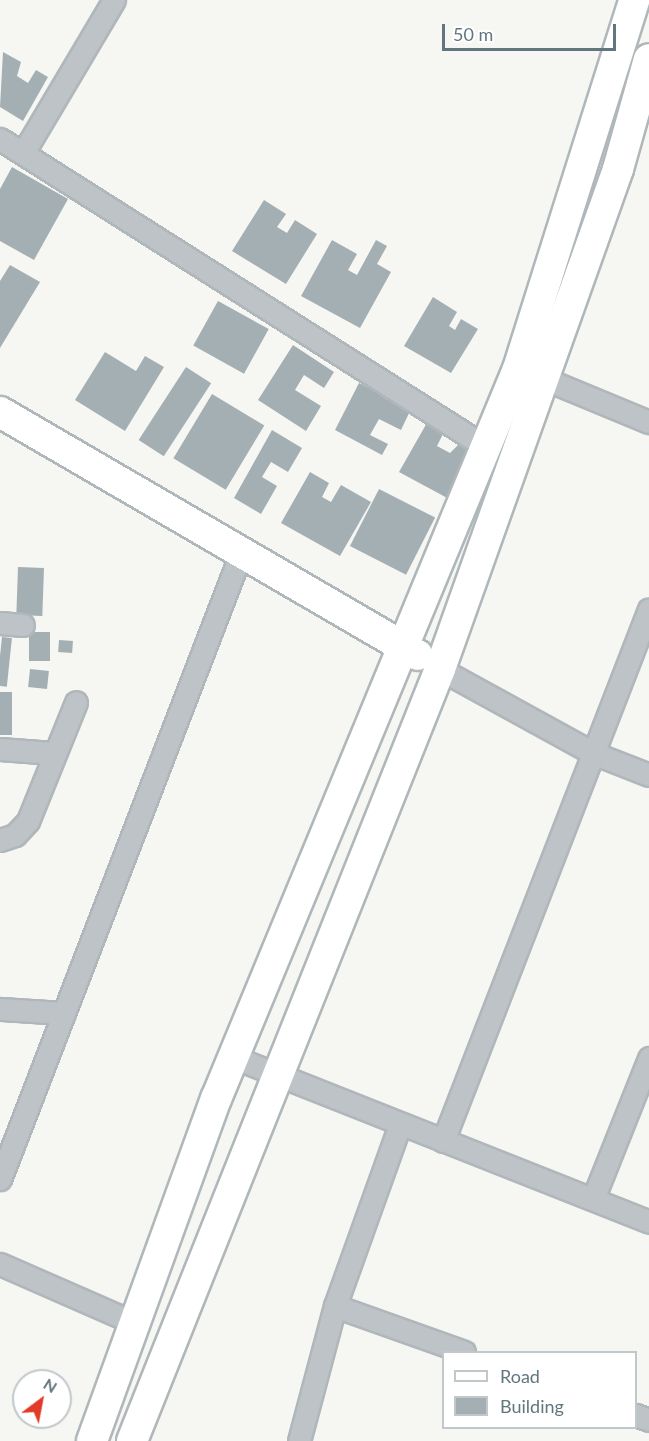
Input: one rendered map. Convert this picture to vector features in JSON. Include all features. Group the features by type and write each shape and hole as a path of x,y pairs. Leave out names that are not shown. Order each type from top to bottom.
{"main road":[{"path":"132,1441 440,669 532,374 634,0"},
{"path":"92,1441 133,1322 233,1057 401,646 486,447 532,374 618,170 649,59"},
{"path":"1,414 440,669"}],"street":[{"path":"22,153 114,0"},
{"path":"0,140 486,447"},
{"path":"532,374 649,422"},
{"path":"0,1179 242,553"},
{"path":"443,1141 649,609"},
{"path":"0,623 23,626"},
{"path":"440,669 593,753 649,775"},
{"path":"0,840 15,836 28,822 53,753 76,702"},
{"path":"0,749 53,753"},
{"path":"0,1009 64,1013"},
{"path":"233,1057 399,1127 443,1141 649,1222"},
{"path":"593,1199 649,1058"},
{"path":"299,1441 335,1306 399,1127"},
{"path":"0,1264 133,1322"},
{"path":"335,1306 459,1351"}],"building":[{"path":"3,52 21,62 17,76 28,83 36,70 48,77 23,121 0,107"},
{"path":"12,167 68,199 34,260 0,241 0,189"},
{"path":"264,200 286,214 277,227 287,233 295,220 317,234 286,284 232,251"},
{"path":"332,240 357,254 348,270 357,275 376,240 387,246 377,264 391,272 360,328 301,296"},
{"path":"10,265 40,282 0,348 0,281"},
{"path":"433,297 457,312 449,326 455,330 461,319 478,329 451,373 404,346"},
{"path":"218,301 269,329 244,374 193,346"},
{"path":"293,345 334,372 324,388 304,375 295,390 321,406 306,431 258,400"},
{"path":"105,352 136,371 145,356 164,367 125,431 75,400"},
{"path":"186,367 211,383 164,456 139,440"},
{"path":"359,383 411,409 401,430 379,419 370,435 388,444 382,455 335,430"},
{"path":"212,394 264,425 226,490 173,458"},
{"path":"428,421 445,430 437,446 450,453 460,443 477,453 451,500 399,472"},
{"path":"272,430 302,448 288,472 271,462 262,477 277,486 261,514 234,498"},
{"path":"310,472 329,483 322,497 331,502 341,485 371,502 340,556 281,523"},
{"path":"379,489 435,518 406,575 350,546"},
{"path":"18,567 44,568 42,616 16,615"},
{"path":"29,632 50,632 50,661 29,661"},
{"path":"2,637 12,638 7,687 0,686"},
{"path":"59,640 73,641 72,653 58,652"},
{"path":"30,669 49,671 47,689 28,687"},
{"path":"0,692 12,692 12,735 0,735"}]}
